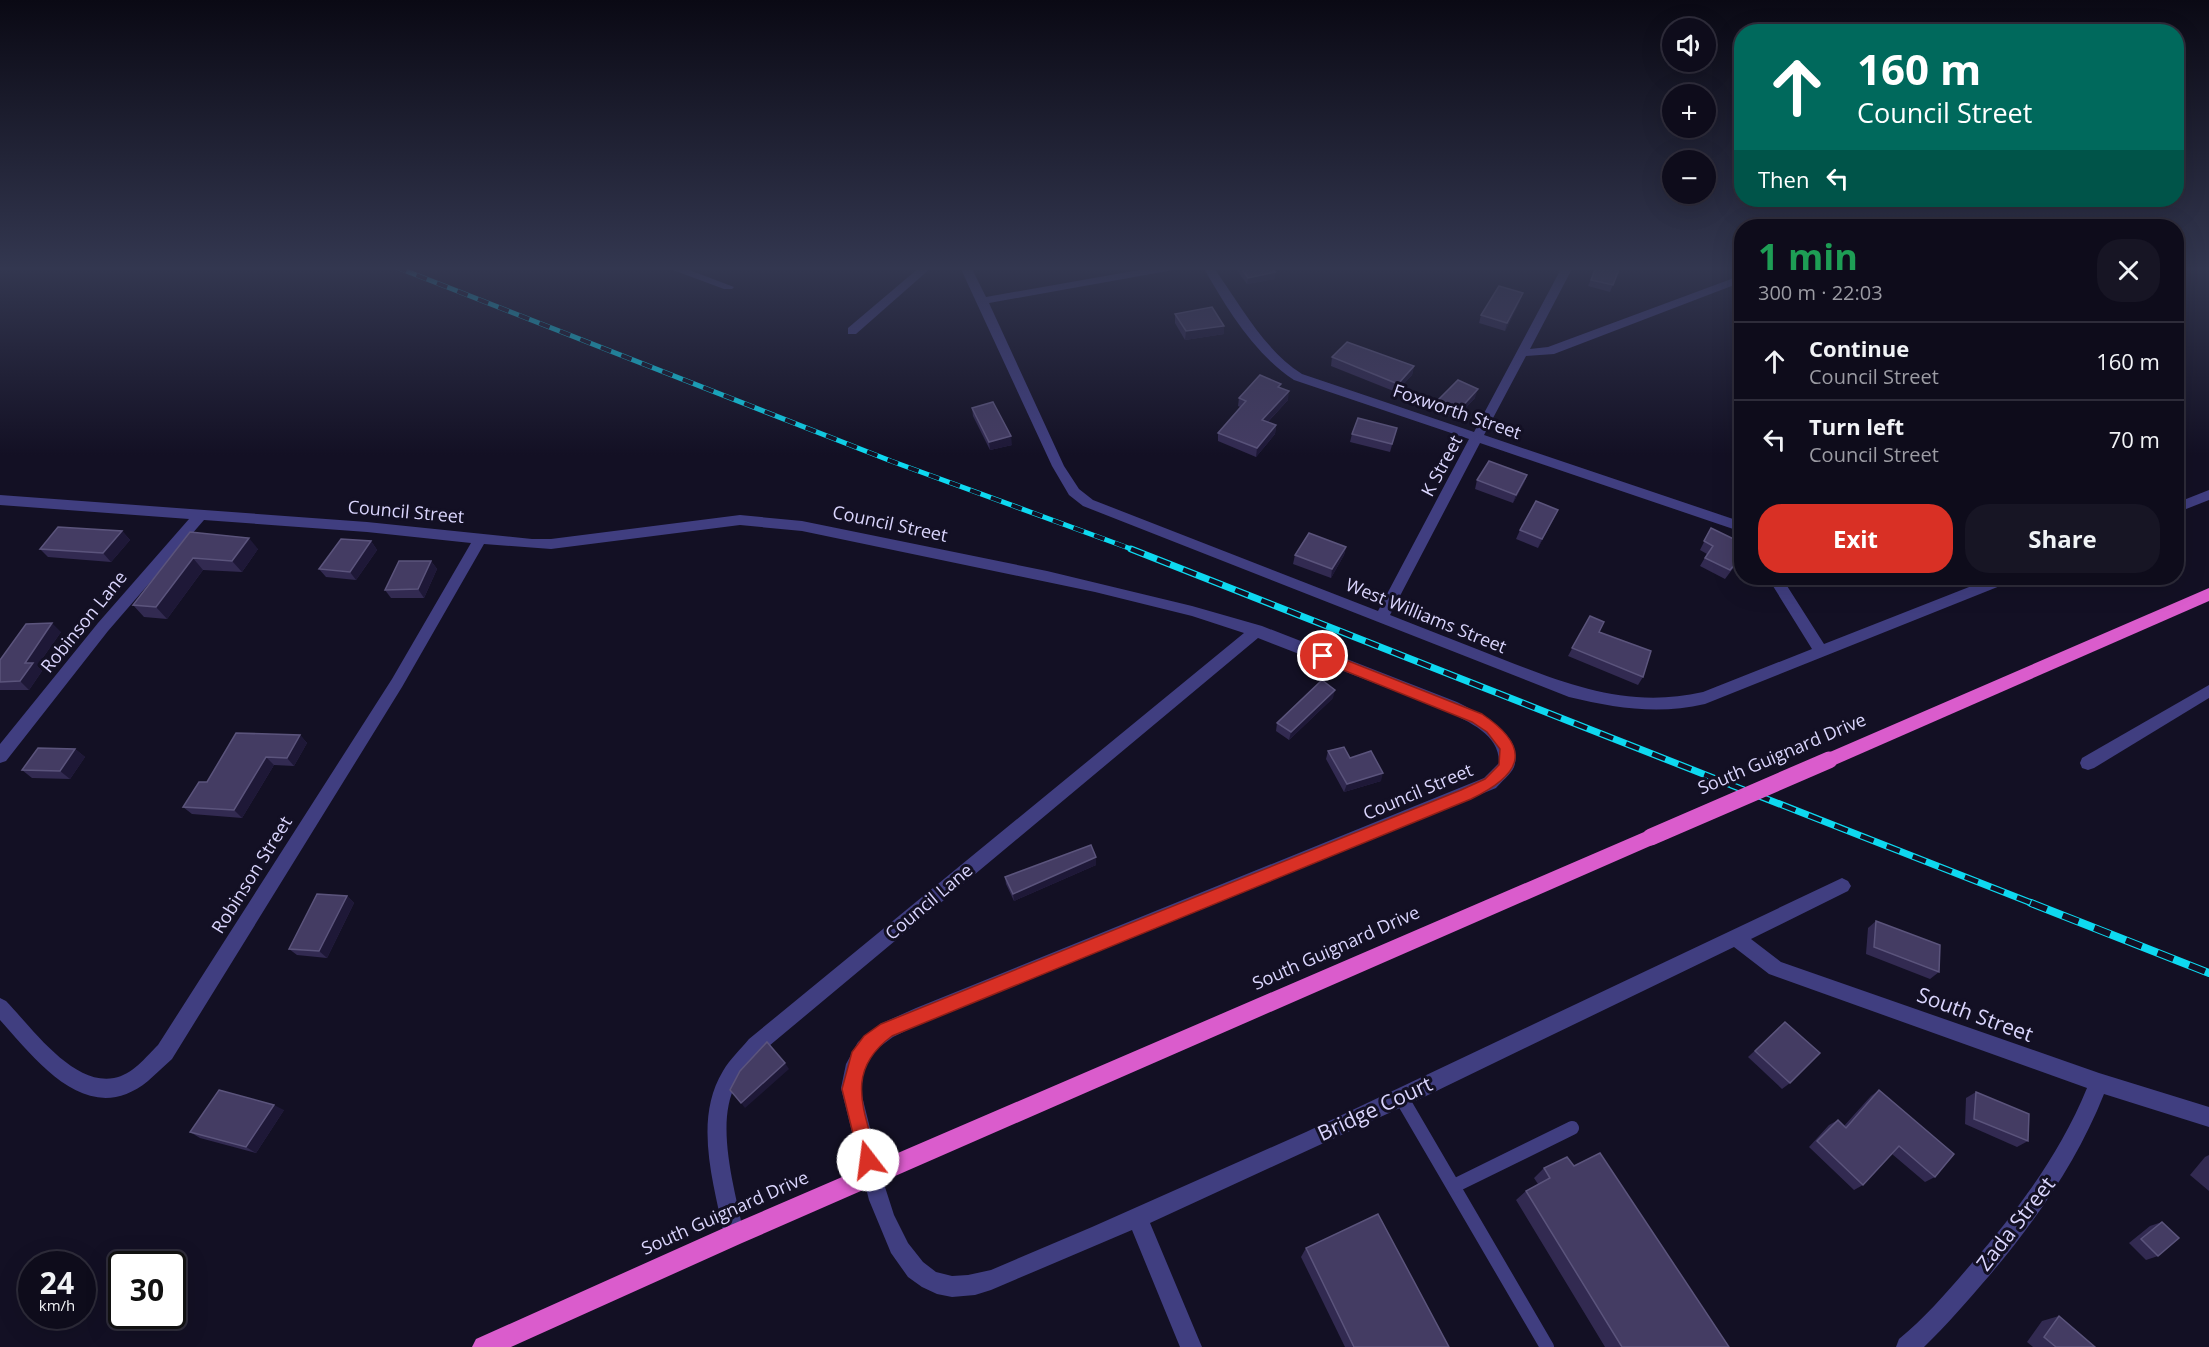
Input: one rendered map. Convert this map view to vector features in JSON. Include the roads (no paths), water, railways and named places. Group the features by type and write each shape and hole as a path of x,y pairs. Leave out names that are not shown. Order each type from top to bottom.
{"highway":[{"name":"South Guignard Drive","path":"483,1347 734,1235 2209,594"}],"street":[{"name":"West Williams Street","path":"996,330 1058,466 1074,492 1088,502 1569,691 1638,706 1683,704 1705,698 1987,585"},
{"name":"Foxworth Street","path":"1252,330 1288,372 1734,524"},
{"name":"K Street","path":"1382,618 1534,330"},
{"path":"1522,353 1538,354 1550,351 1606,330"},
{"path":"2184,505 2209,495"},
{"name":"Council Street","path":"0,500 551,544 680,526 759,520 802,526 1061,581 1190,611 1257,630 1477,718 1492,728 1508,748 1506,768 1490,783 1317,855"},
{"name":"Robinson Lane","path":"0,756 103,627 200,515"},
{"name":"Robinson Street","path":"0,1007 58,1067 83,1085 96,1090 112,1091 135,1081 148,1072 165,1052 397,683 481,538"},
{"path":"1779,585 1821,651"},
{"name":"Council Lane","path":"734,1235 720,1151 720,1104 728,1080 756,1046 1257,630"},
{"path":"2088,763 2209,691"},
{"name":"Bridge Court","path":"1317,855 922,1014 870,1042 858,1058 851,1089 872,1175 899,1248 916,1269 929,1279 950,1287 970,1287 992,1280 1138,1219 1401,1097 1842,886"},
{"name":"South Street","path":"1736,938 1775,968 2099,1083 2209,1117"},
{"name":"Zada Street","path":"1907,1347 1926,1332 2000,1247 2060,1167 2086,1119 2099,1083"},
{"path":"1138,1219 1191,1347"}],"lane":[{"path":"1401,1097 1547,1347"},
{"path":"1454,1186 1572,1128"}],"railway":[{"path":"556,330 891,461 1134,550"},
{"path":"1131,549 2034,904"},
{"path":"2031,903 2209,973"}]}
